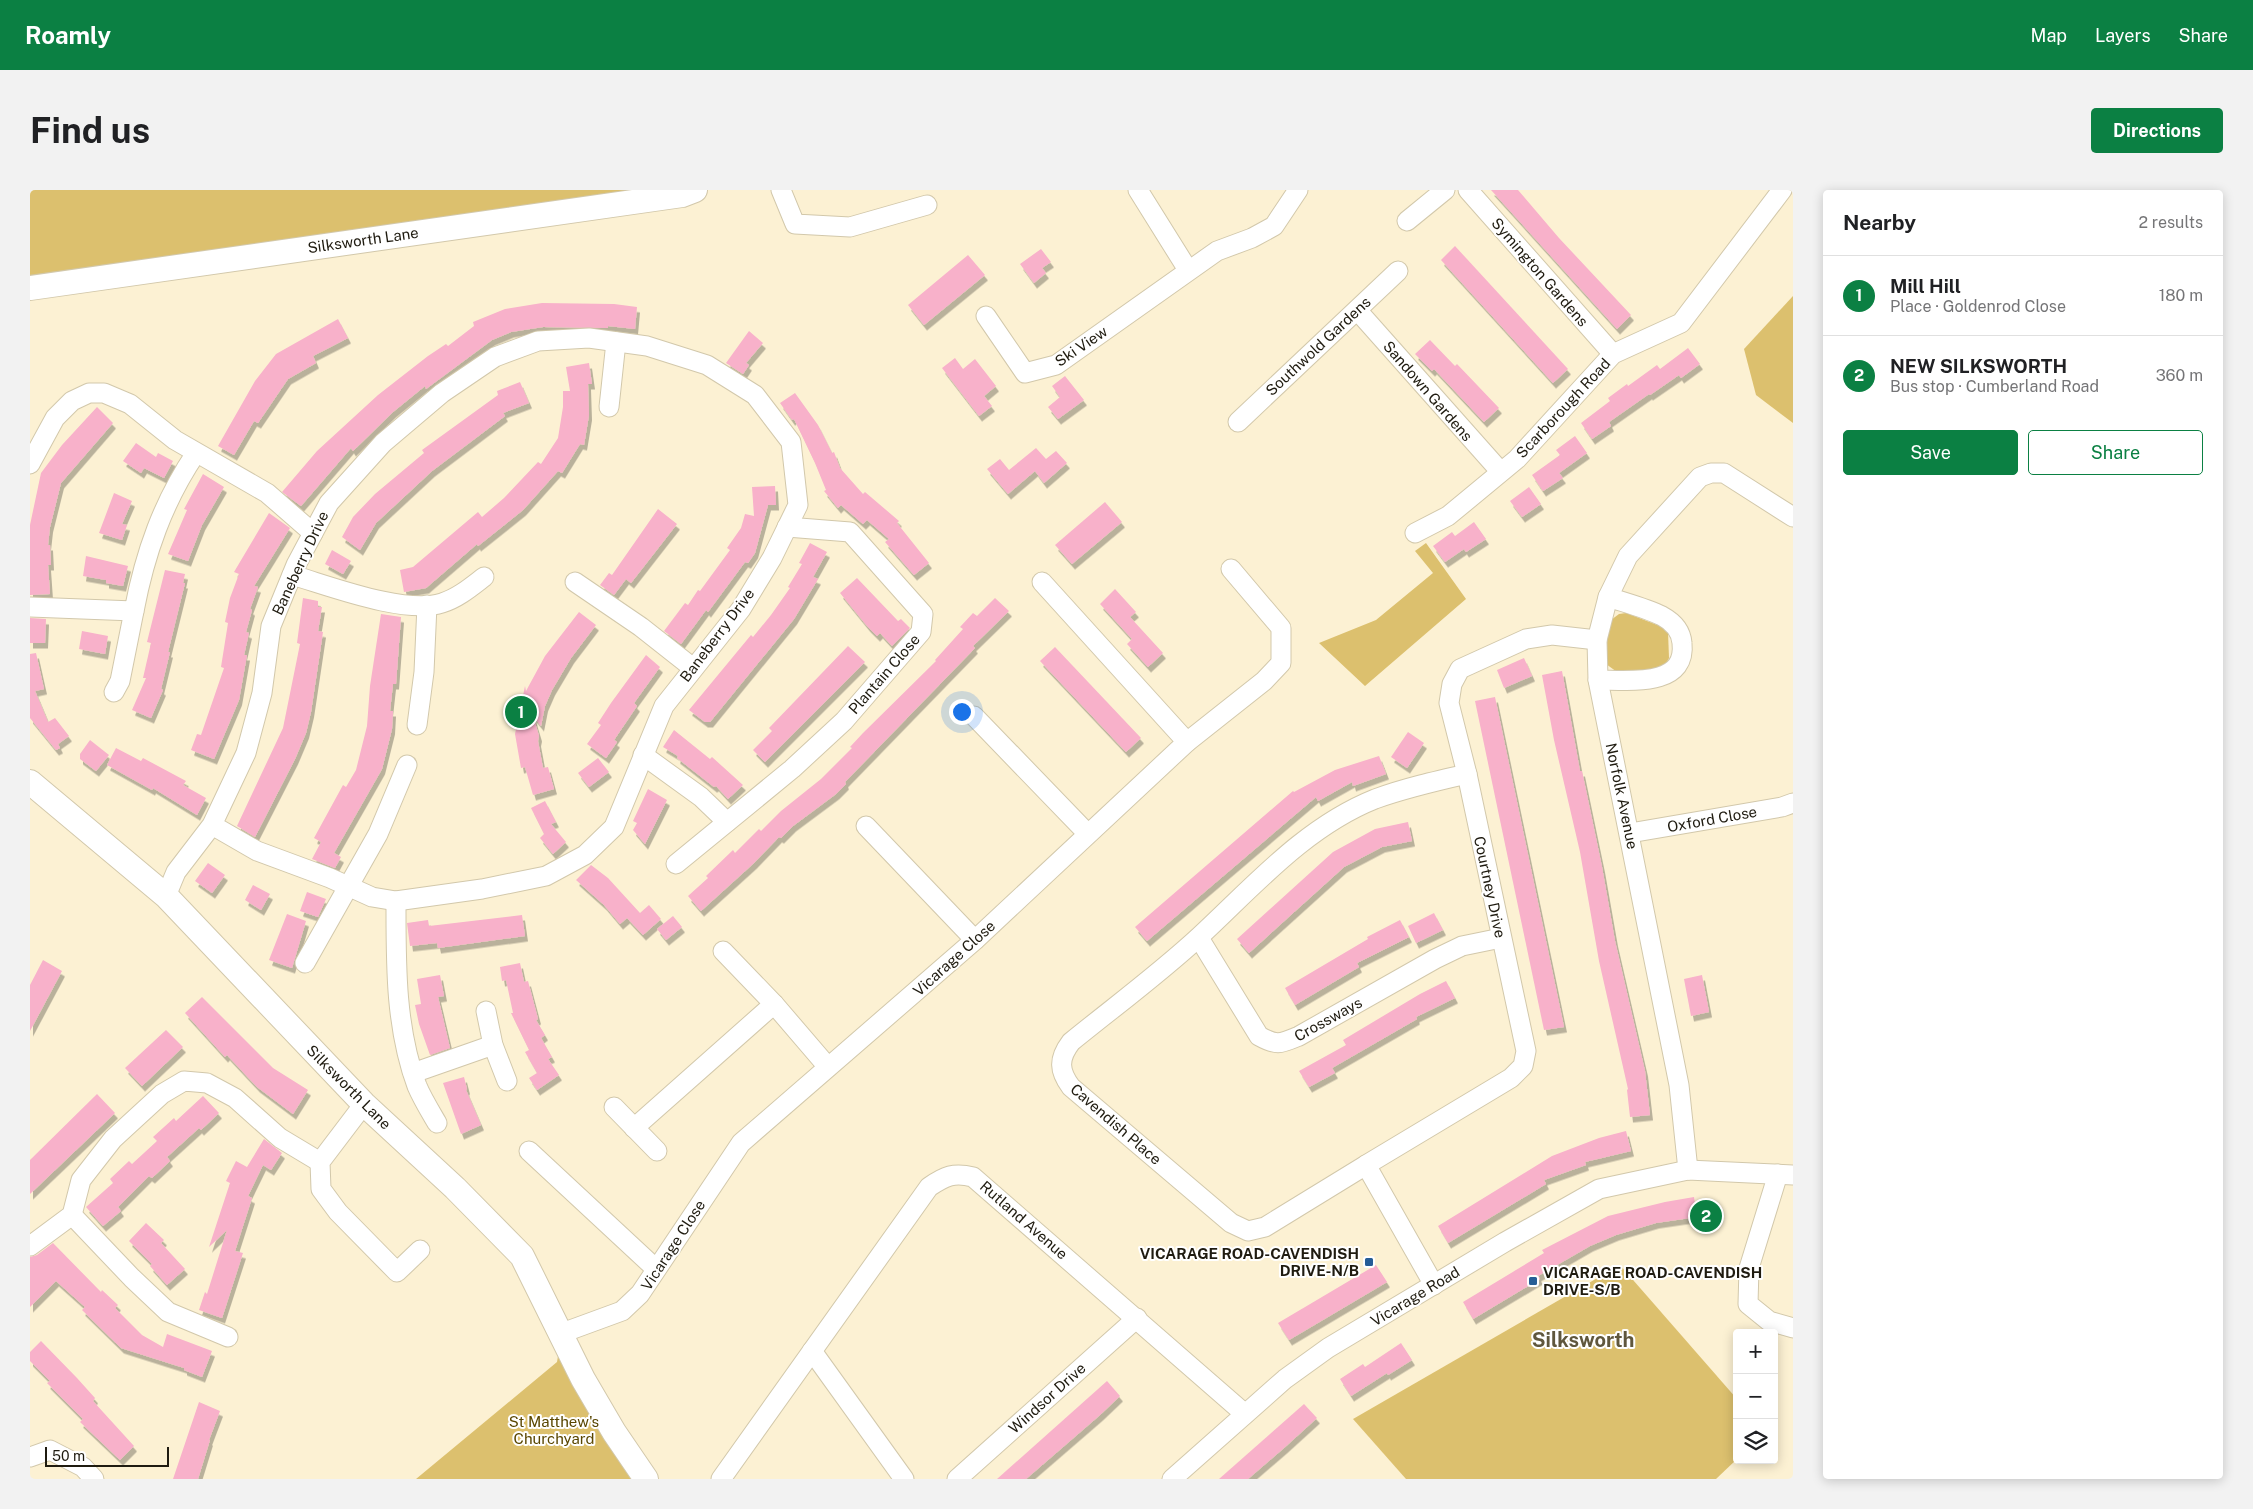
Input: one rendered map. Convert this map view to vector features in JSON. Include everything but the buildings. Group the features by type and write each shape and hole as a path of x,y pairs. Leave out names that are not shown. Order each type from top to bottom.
{"street":[{"name":"Silksworth Lane","path":"30,288 682,195 695,190"},
{"path":"781,190 795,224 850,227 927,205"},
{"path":"1138,190 1188,270"},
{"name":"Ski View","path":"986,316 1026,373 1056,365 1217,251 1252,238 1274,226 1298,190"},
{"path":"1407,221 1445,190"},
{"name":"Symington Gardens","path":"1468,190 1613,354"},
{"name":"Scarborough Road","path":"1415,533 1448,516 1500,471 1517,459 1613,354 1681,323 1782,190"},
{"name":"Southwold Gardens","path":"1238,422 1398,271"},
{"name":"Sandown Gardens","path":"1357,310 1500,471"},
{"name":"Baneberry Drive","path":"166,896 176,872 212,825 246,753 262,693 271,626 292,574 329,503 384,443 442,393 495,358 538,341 589,338 647,346 707,365 755,395 790,442 798,505 772,558 741,609 664,706 614,826 585,855 546,876 482,889 396,901 372,896 257,851 212,825"},
{"path":"609,407 616,342"},
{"path":"30,464 55,418 72,401 89,393 104,393 130,404 175,440 267,493 313,533"},
{"path":"114,692 120,681 134,611 153,534 174,487 196,453"},
{"name":"Norfolk Avenue","path":"1688,1170 1679,1085 1598,680 1597,640 1608,597 1628,556 1700,477 1710,473 1724,474 1793,517"},
{"name":"Plantain Close","path":"676,864 792,769 844,721 921,632 923,614 850,532 787,527"},
{"name":"Vicarage Close","path":"562,1333 622,1311 640,1294 741,1143 975,940 1186,742 1264,681 1281,663 1281,628 1231,569"},
{"path":"292,574 361,595 414,606 441,603 469,590 484,576"},
{"path":"575,582 641,627 693,668"},
{"path":"1042,582 1186,742"},
{"path":"1598,680 1646,679 1666,676 1677,667 1683,650 1682,637 1676,627 1663,616 1608,597"},
{"path":"417,725 424,672 427,605"},
{"path":"30,607 134,611"},
{"name":"Courtney Drive","path":"1366,1165 1511,1078 1523,1066 1526,1051 1467,774 1449,703 1452,684 1460,669 1526,639 1552,635 1597,640"},
{"path":"974,716 1087,833"},
{"path":"643,755 701,797 728,822"},
{"path":"305,963 330,922 347,886 378,834 406,765"},
{"name":"Cavendish Place","path":"1366,1165 1265,1227 1248,1231 1231,1223 1071,1087 1064,1077 1060,1064 1063,1052 1071,1042 1199,938 1286,854 1329,823 1374,800 1424,784 1467,774"},
{"name":"Silksworth Lane","path":"30,782 166,896 364,1104 455,1188 522,1256 562,1333 583,1379 614,1432 646,1479"},
{"name":"Oxford Close","path":"1630,833 1782,807 1793,803"},
{"path":"866,826 975,940"},
{"path":"396,901 396,977 407,1056 418,1087 437,1123"},
{"name":"Crossways","path":"1199,938 1259,1036 1274,1044 1283,1043 1299,1036 1462,946 1501,938"},
{"path":"723,951 774,1004 828,1067"},
{"path":"634,1128 774,1004"},
{"path":"486,1011 493,1045 506,1081"},
{"path":"413,1073 493,1045"},
{"path":"30,1246 72,1215 81,1180 113,1139 162,1094 184,1081 207,1083 235,1098 280,1138 320,1162"},
{"path":"364,1104 320,1162 321,1189 338,1212 397,1272 420,1250"},
{"path":"614,1107 657,1151"},
{"path":"529,1151 656,1269"},
{"path":"1366,1165 1434,1285"},
{"name":"Vicarage Road","path":"1172,1479 1285,1379 1328,1348 1599,1189 1688,1170 1786,1175"},
{"name":"Rutland Avenue","path":"721,1479 930,1187 945,1176 958,1173 974,1176 1245,1414"},
{"path":"1786,1175 1748,1268 1748,1304 1768,1321 1793,1328"},
{"path":"72,1215 168,1312 228,1337"},
{"name":"Windsor Drive","path":"957,1479 1137,1318"},
{"path":"812,1351 904,1479"},
{"path":"30,1457 50,1450 84,1467 94,1479"}],"green space":[{"path":"30,190 695,190 30,288"},
{"path":"1793,296 1793,423 1756,395 1744,349"},
{"path":"1426,543 1466,599 1365,686 1319,643 1376,620 1433,573 1415,551"},
{"path":"1626,613 1660,626 1668,632 1669,658 1664,668 1617,672 1606,664 1603,648 1611,620 1619,614"},
{"path":"1620,1265 1733,1394 1733,1463 1716,1479 1406,1479 1353,1419"},
{"name":"St Matthew's Churchyard","path":"562,1333 646,1479 416,1479 557,1362"}],"place":[{"name":"Mill Hill","path":"521,712"},
{"name":"NEW SILKSWORTH","path":"1706,1216"},
{"name":"VICARAGE ROAD-CAVENDISH DRIVE-N/B","path":"1369,1262"},
{"name":"VICARAGE ROAD-CAVENDISH DRIVE-S/B","path":"1533,1281"}],"district":[{"name":"Silksworth","path":"1583,1340"}]}
